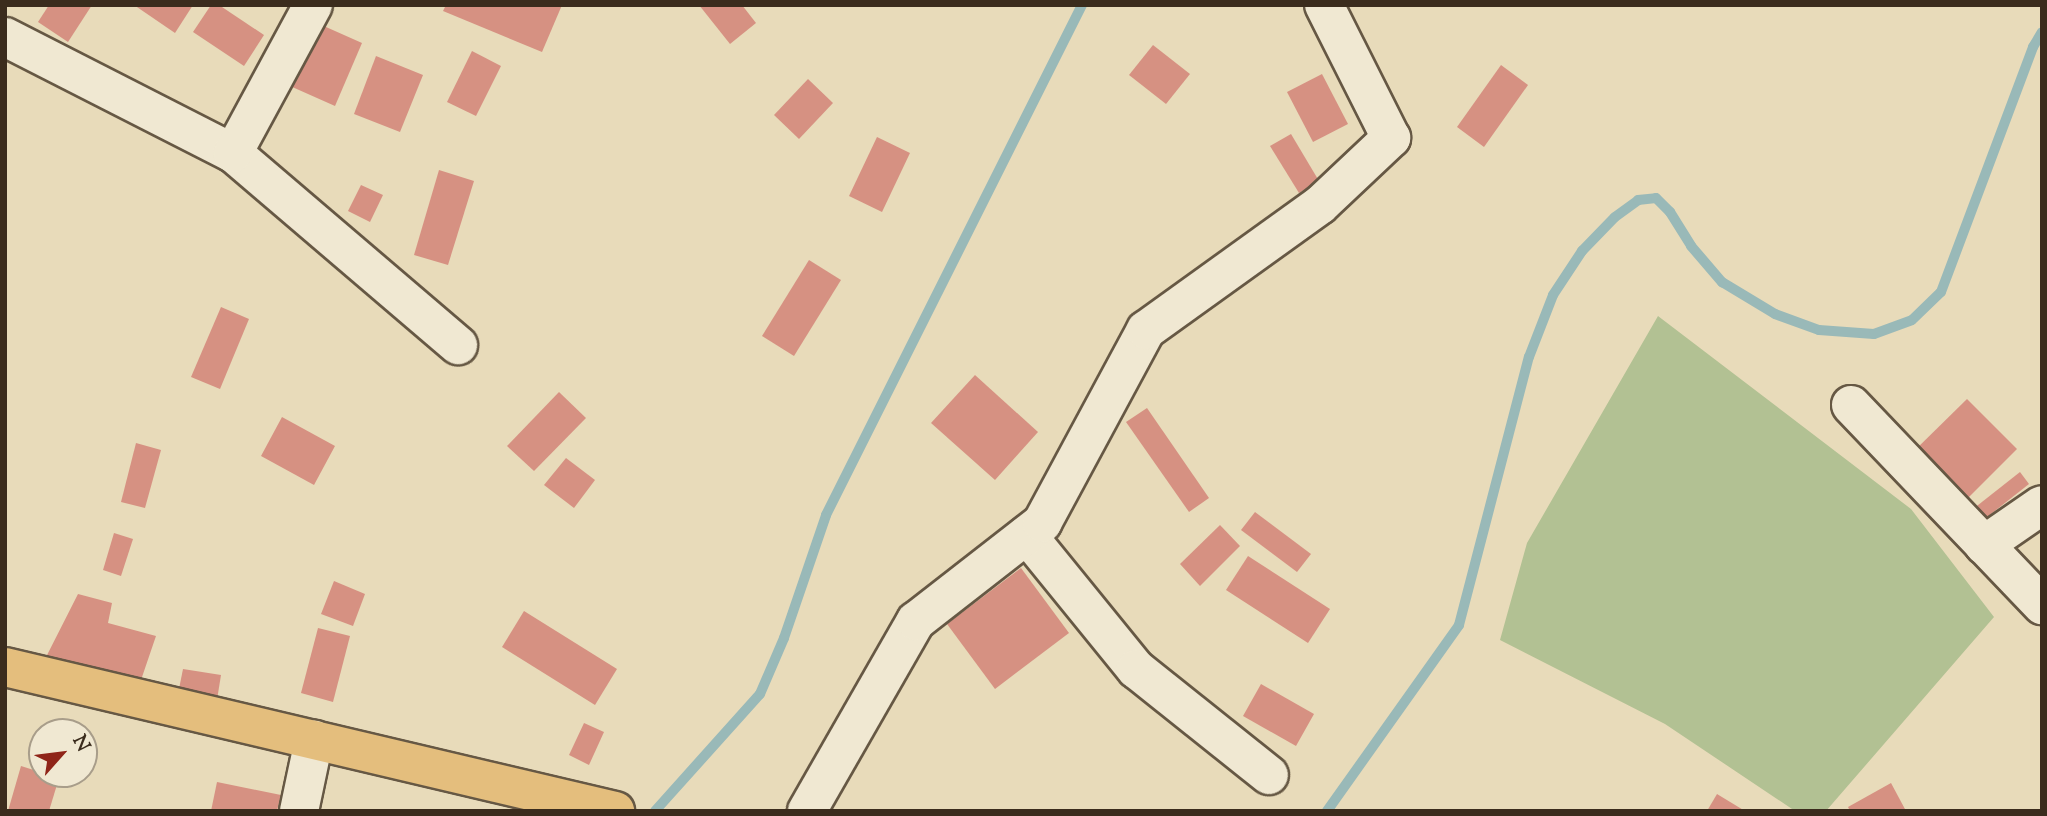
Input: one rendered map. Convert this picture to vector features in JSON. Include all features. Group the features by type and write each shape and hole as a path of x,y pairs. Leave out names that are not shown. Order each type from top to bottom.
{"main road":[{"path":"5,667 615,811"}],"street":[{"path":"233,153 313,5"},
{"path":"807,811 916,621 1042,523 1146,330 1320,205 1391,138 1324,5"},
{"path":"5,37 233,153 458,345"},
{"path":"1851,405 2042,605"},
{"path":"1984,545 2042,505"},
{"path":"1027,535 1136,669 1269,775"},
{"path":"299,811 314,740"}],"green space":[{"path":"1658,316 1911,509 1994,617 1826,811 1795,811 1665,724 1500,640 1527,543"}],"building":[{"path":"49,5 92,5 68,42 38,22"},
{"path":"134,5 193,5 175,33"},
{"path":"211,5 219,5 264,35 244,66 193,32"},
{"path":"446,5 562,5 542,52 443,11"},
{"path":"699,5 742,5 756,23 730,44"},
{"path":"317,23 362,43 335,106 290,86"},
{"path":"1153,45 1190,74 1166,104 1129,75"},
{"path":"472,51 501,66 476,116 447,102"},
{"path":"376,56 423,75 400,132 354,114"},
{"path":"1501,65 1528,85 1484,147 1457,127"},
{"path":"1322,74 1348,124 1313,142 1287,92"},
{"path":"808,79 833,103 799,139 774,115"},
{"path":"1291,134 1319,181 1299,193 1270,146"},
{"path":"877,137 910,153 882,212 849,196"},
{"path":"439,170 474,181 448,265 414,255"},
{"path":"361,185 383,195 370,222 348,211"},
{"path":"809,260 841,280 794,356 762,336"},
{"path":"221,307 249,319 220,389 191,377"},
{"path":"975,375 1038,432 995,480 931,423"},
{"path":"559,392 586,418 534,471 507,446"},
{"path":"1967,399 2017,449 1960,506 1909,456"},
{"path":"1147,408 1209,498 1189,512 1126,422"},
{"path":"282,417 335,446 314,485 261,456"},
{"path":"136,443 161,450 145,508 121,502"},
{"path":"566,458 595,480 574,508 544,485"},
{"path":"2020,472 2029,484 1977,525 1968,513"},
{"path":"1255,512 1311,554 1297,572 1241,530"},
{"path":"1220,525 1240,546 1200,586 1180,564"},
{"path":"114,533 133,539 121,576 103,570"},
{"path":"1248,556 1330,609 1308,643 1226,590"},
{"path":"1021,568 1069,633 995,689 947,624"},
{"path":"334,581 365,594 353,626 321,614"},
{"path":"78,594 112,603 108,623 156,636 141,680 43,663"},
{"path":"524,611 617,669 595,705 502,647"},
{"path":"318,628 350,636 333,702 301,693"},
{"path":"183,669 221,675 216,706 177,699"},
{"path":"1261,684 1314,714 1296,746 1243,716"},
{"path":"584,723 604,732 589,765 569,755"},
{"path":"21,766 28,768 28,788 56,788 49,811 8,811"},
{"path":"217,782 281,795 277,811 211,811"},
{"path":"1891,783 1906,811 1850,811 1848,807"},
{"path":"1717,794 1745,811 1707,811"}],"waterway":[{"path":"655,811 760,694 784,638 826,515 1082,5"},
{"path":"1327,811 1459,625 1529,357 1553,295 1582,251 1615,217 1638,200 1656,198 1670,212 1691,246 1722,282 1775,314 1819,330 1874,334 1912,320 1941,292 2033,47 2042,32"}]}
